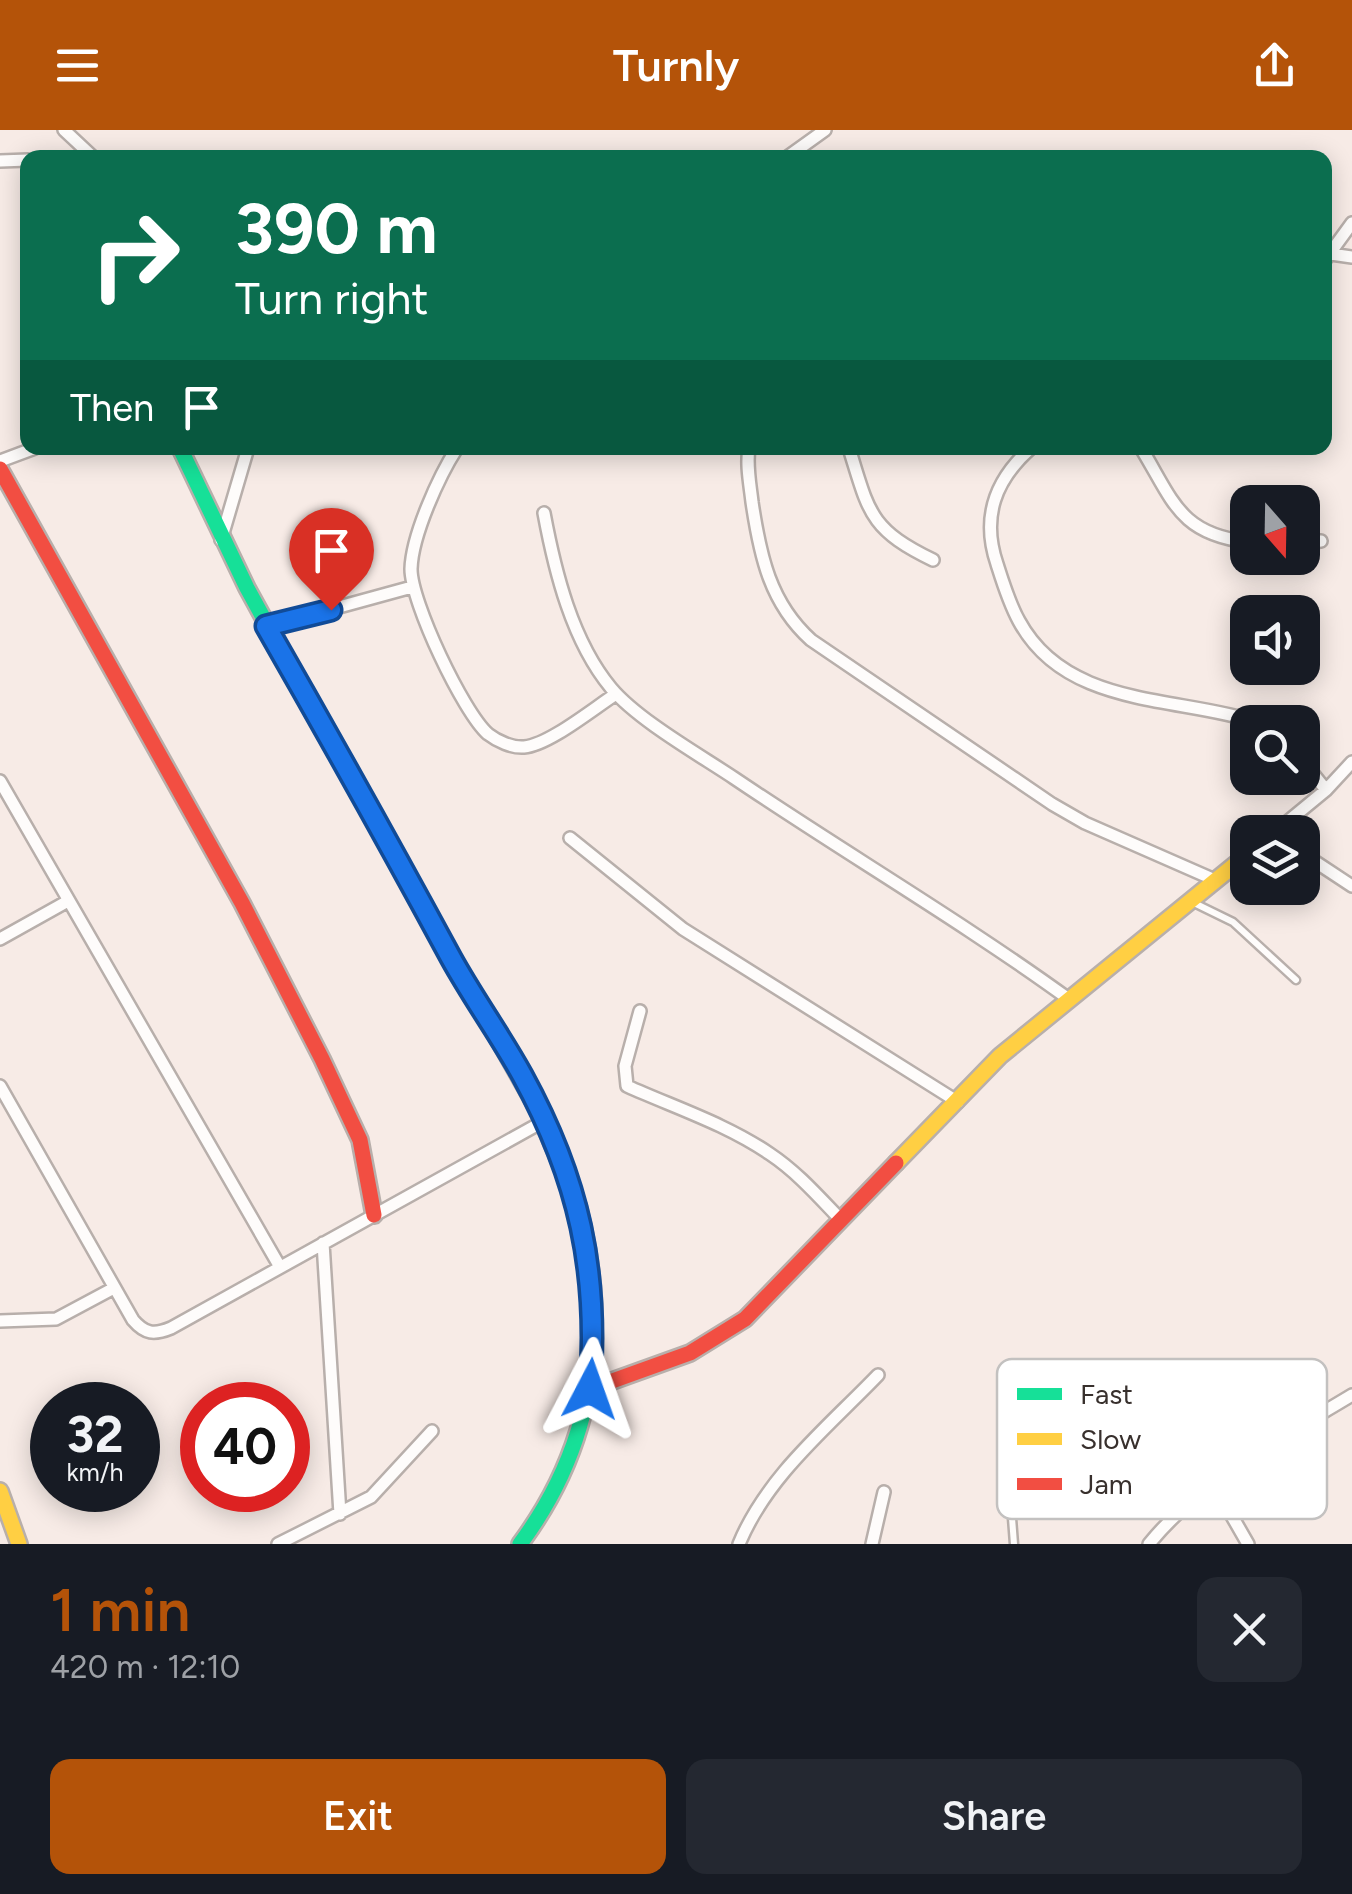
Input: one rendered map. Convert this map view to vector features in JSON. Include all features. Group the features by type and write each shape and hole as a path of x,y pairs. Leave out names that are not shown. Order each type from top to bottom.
{"street":[{"path":"64,130 85,150"},
{"path":"797,150 826,130"},
{"path":"1332,251 1352,223"},
{"path":"183,455 266,626 522,1076 564,1167 586,1242 592,1295 590,1389 568,1469 520,1544"},
{"path":"221,540 246,455"},
{"path":"454,455 416,542 412,587 435,643 469,708 489,734 502,743 525,748 545,740 616,694"},
{"path":"749,455 757,538 768,578 792,623 1052,804 1085,824 1215,880"},
{"path":"851,455 878,524 892,539 933,560"},
{"path":"1025,455 1009,472 990,511 989,526 1006,592 1019,622 1034,643 1068,672 1125,696 1230,715"},
{"path":"1145,455 1188,522 1230,540"},
{"path":"0,469 242,903 322,1059 360,1140 374,1215"},
{"path":"544,512 561,587 595,664 616,694 753,791 1013,958 1070,1000"},
{"path":"266,626 412,587"},
{"path":"1297,815 1352,762"},
{"path":"0,780 280,1267"},
{"path":"1320,782 1326,790"},
{"path":"570,838 683,929 958,1102"},
{"path":"1320,865 1352,886"},
{"path":"590,1389 684,1358 726,1334 758,1307 1000,1056 1230,868"},
{"path":"0,939 68,901"},
{"path":"640,1011 625,1066 627,1086 706,1118 752,1143 793,1172 840,1219"},
{"path":"0,1086 114,1288 139,1328 154,1333 171,1328 544,1121"},
{"path":"323,1244 340,1514"},
{"path":"0,1322 56,1319 114,1288"},
{"path":"739,1544 747,1524 775,1482 878,1375"},
{"path":"1327,1411 1352,1395"},
{"path":"278,1544 371,1497 432,1431"},
{"path":"0,1491 19,1544"},
{"path":"872,1544 884,1492"},
{"path":"1149,1544 1171,1519"},
{"path":"1233,1519 1248,1544"}],"lane":[{"path":"1188,901 1233,922 1296,980"},
{"path":"1012,1519 1014,1544"}],"traffic: fast":[{"path":"183,455 247,588 374,819"},
{"path":"520,1544 566,1465 590,1382 593,1296 578,1206"}],"traffic: slow":[{"path":"374,819 537,1108 578,1206"},
{"path":"896,1163 1000,1056 1230,869"},
{"path":"0,1491 19,1544"}],"traffic: jam":[{"path":"0,469 242,903 322,1059 360,1140 374,1215"},
{"path":"590,1389 690,1353 745,1319 896,1163"}],"route":[{"path":"331,610 266,626 522,1076 564,1167 590,1268 590,1389"}]}
